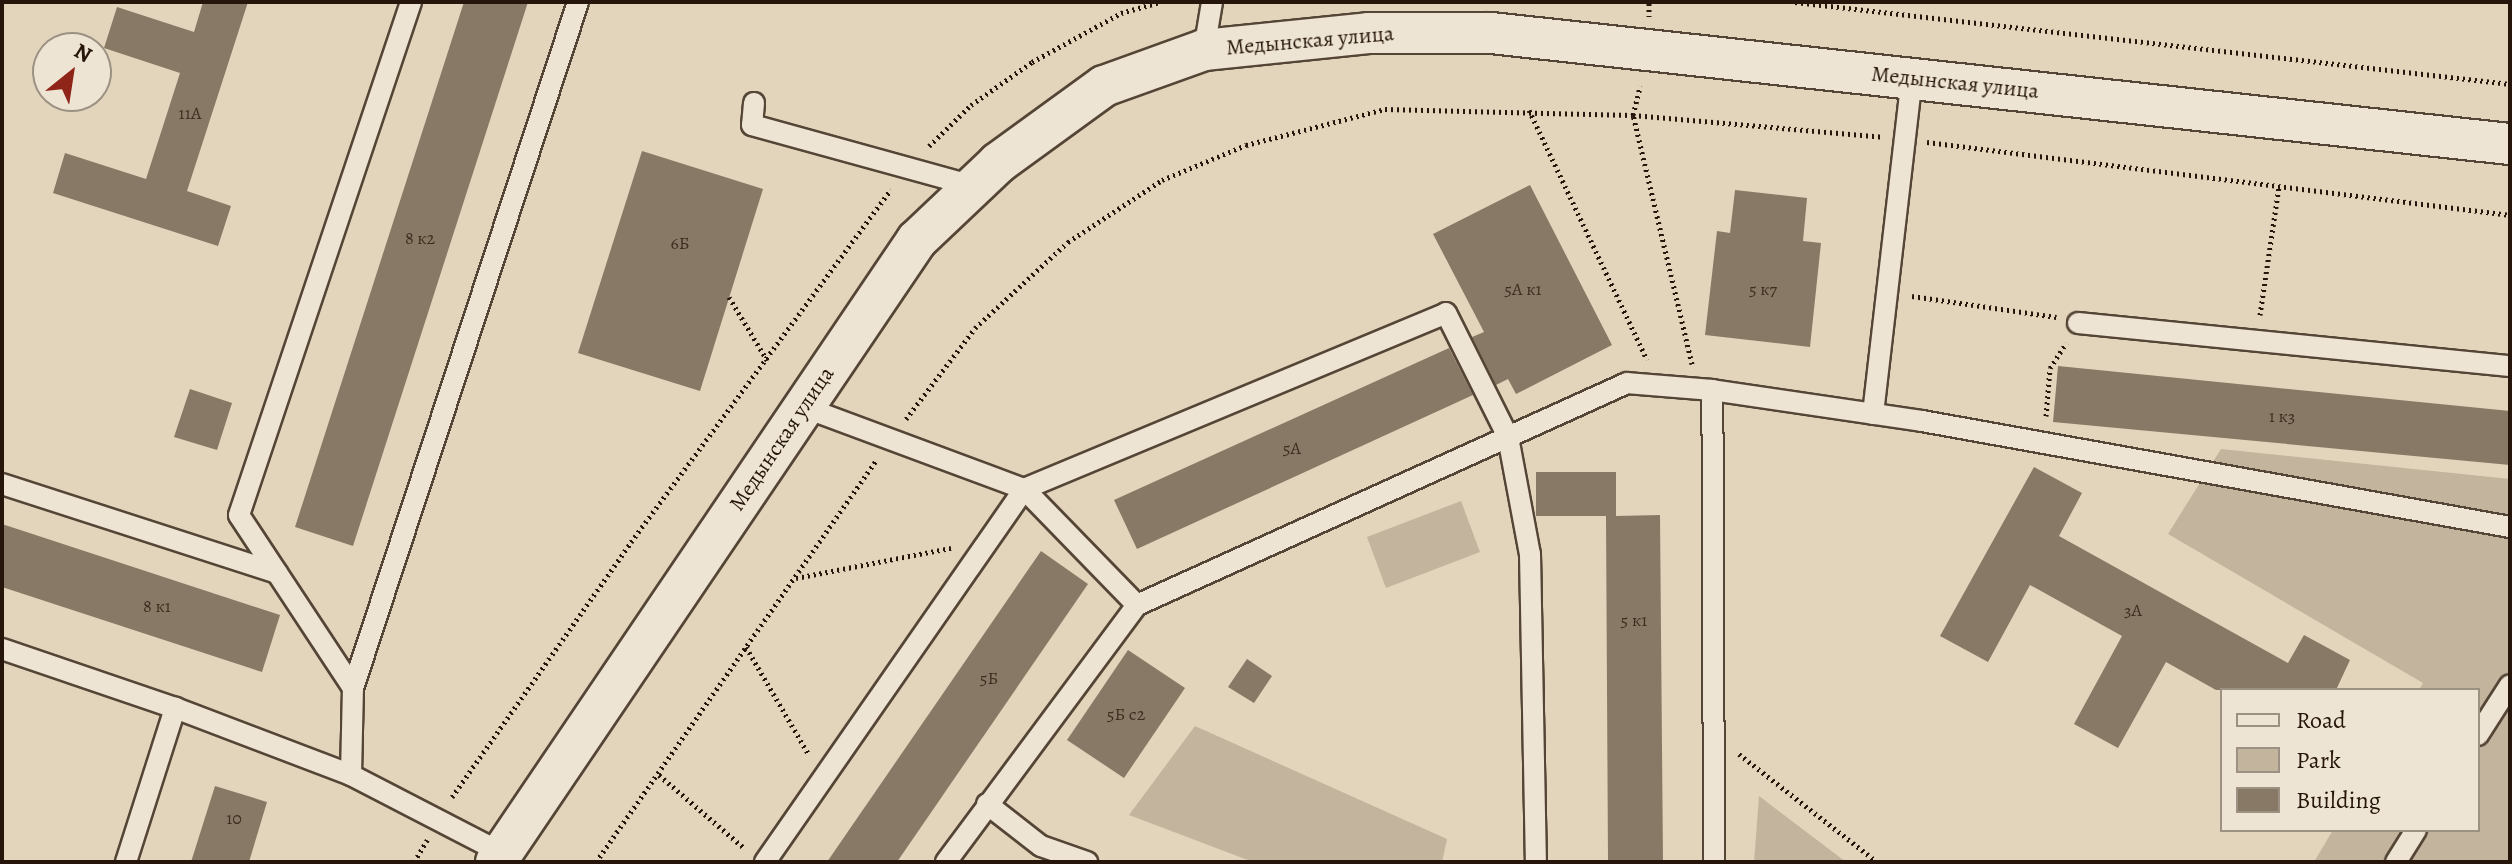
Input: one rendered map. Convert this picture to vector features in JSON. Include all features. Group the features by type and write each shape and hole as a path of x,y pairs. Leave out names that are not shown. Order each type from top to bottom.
{"street":[{"name":"Медынская улица","path":"499,857 917,240 974,186 1104,86 1204,50 1368,33 1491,33 2510,144"}],"lane":[{"path":"353,688 239,515 411,2"},
{"path":"351,775 353,688 578,2"},
{"path":"1204,50 1212,2"},
{"path":"1873,414 1912,78"},
{"path":"754,103 752,125 974,186"},
{"path":"757,857 824,780 1024,489 1446,313 1508,437 1530,554 1536,862"},
{"path":"2078,323 2510,366"},
{"path":"946,862 1137,605 1627,383 1705,389 1873,414 2510,527"},
{"path":"1705,389 1714,862"},
{"path":"804,407 888,442 1024,489 1137,605"},
{"path":"2,484 277,573"},
{"path":"2,649 175,708 351,775 499,857"},
{"path":"2480,732 2510,685"},
{"path":"126,862 175,708"},
{"path":"987,804 1037,854 1087,862"},
{"path":"2396,862 2415,832"}],"path":[{"path":"1795,2 2510,84"},
{"path":"1648,49 1633,115 1705,389"},
{"path":"596,862 888,442 975,328 1068,242 1162,180 1246,145 1385,109 1529,110 1633,115 1905,139 2510,215"},
{"path":"1529,110 1659,386"},
{"path":"2259,318 2279,186"},
{"path":"1887,293 2034,311"},
{"path":"729,297 767,360"},
{"path":"2045,424 2050,368 2078,323"},
{"path":"795,578 988,541"},
{"path":"467,770 631,542"},
{"path":"746,647 824,780"},
{"path":"1713,734 1877,862"},
{"path":"659,775 757,857"}],"green space":[{"path":"2221,449 2510,479 2510,862 2314,862 2332,832 2480,832 2480,688 2420,688 2423,683 2168,534"},
{"path":"1461,501 1480,552 1386,588 1367,537"},
{"path":"1195,726 1447,839 1442,862 1253,862 1129,815"},
{"path":"1759,796 1846,862 1754,862"}],"building":[{"path":"203,2 248,2 187,191 231,206 218,246 53,193 65,153 146,179 180,73 112,51 112,32 109,32 117,7 194,32"},
{"path":"464,2 528,2 353,546 295,527"},
{"path":"642,151 763,189 700,391 578,353"},
{"path":"1530,185 1612,345 1516,394 1508,379 1496,385 1472,337 1484,332 1433,234"},
{"path":"1735,190 1807,198 1803,241 1821,243 1810,347 1705,335 1717,231 1730,233"},
{"path":"1449,348 1473,395 1137,549 1114,500"},
{"path":"2058,366 2510,411 2510,465 2053,422"},
{"path":"190,389 232,403 217,450 174,437"},
{"path":"2034,467 2082,493 2059,536 2288,663 2304,635 2350,660 2337,688 2220,690 2166,662 2118,748 2074,724 2122,636 2030,585 1988,662 1940,636"},
{"path":"1536,472 1616,472 1616,516 1660,515 1663,862 1608,862 1606,516 1536,516"},
{"path":"2,524 280,615 262,672 2,587"},
{"path":"1041,551 1088,584 897,862 827,862"},
{"path":"1128,650 1185,688 1124,778 1067,740"},
{"path":"1247,659 1272,676 1254,703 1228,687"},
{"path":"215,786 267,802 249,862 191,862"}]}
